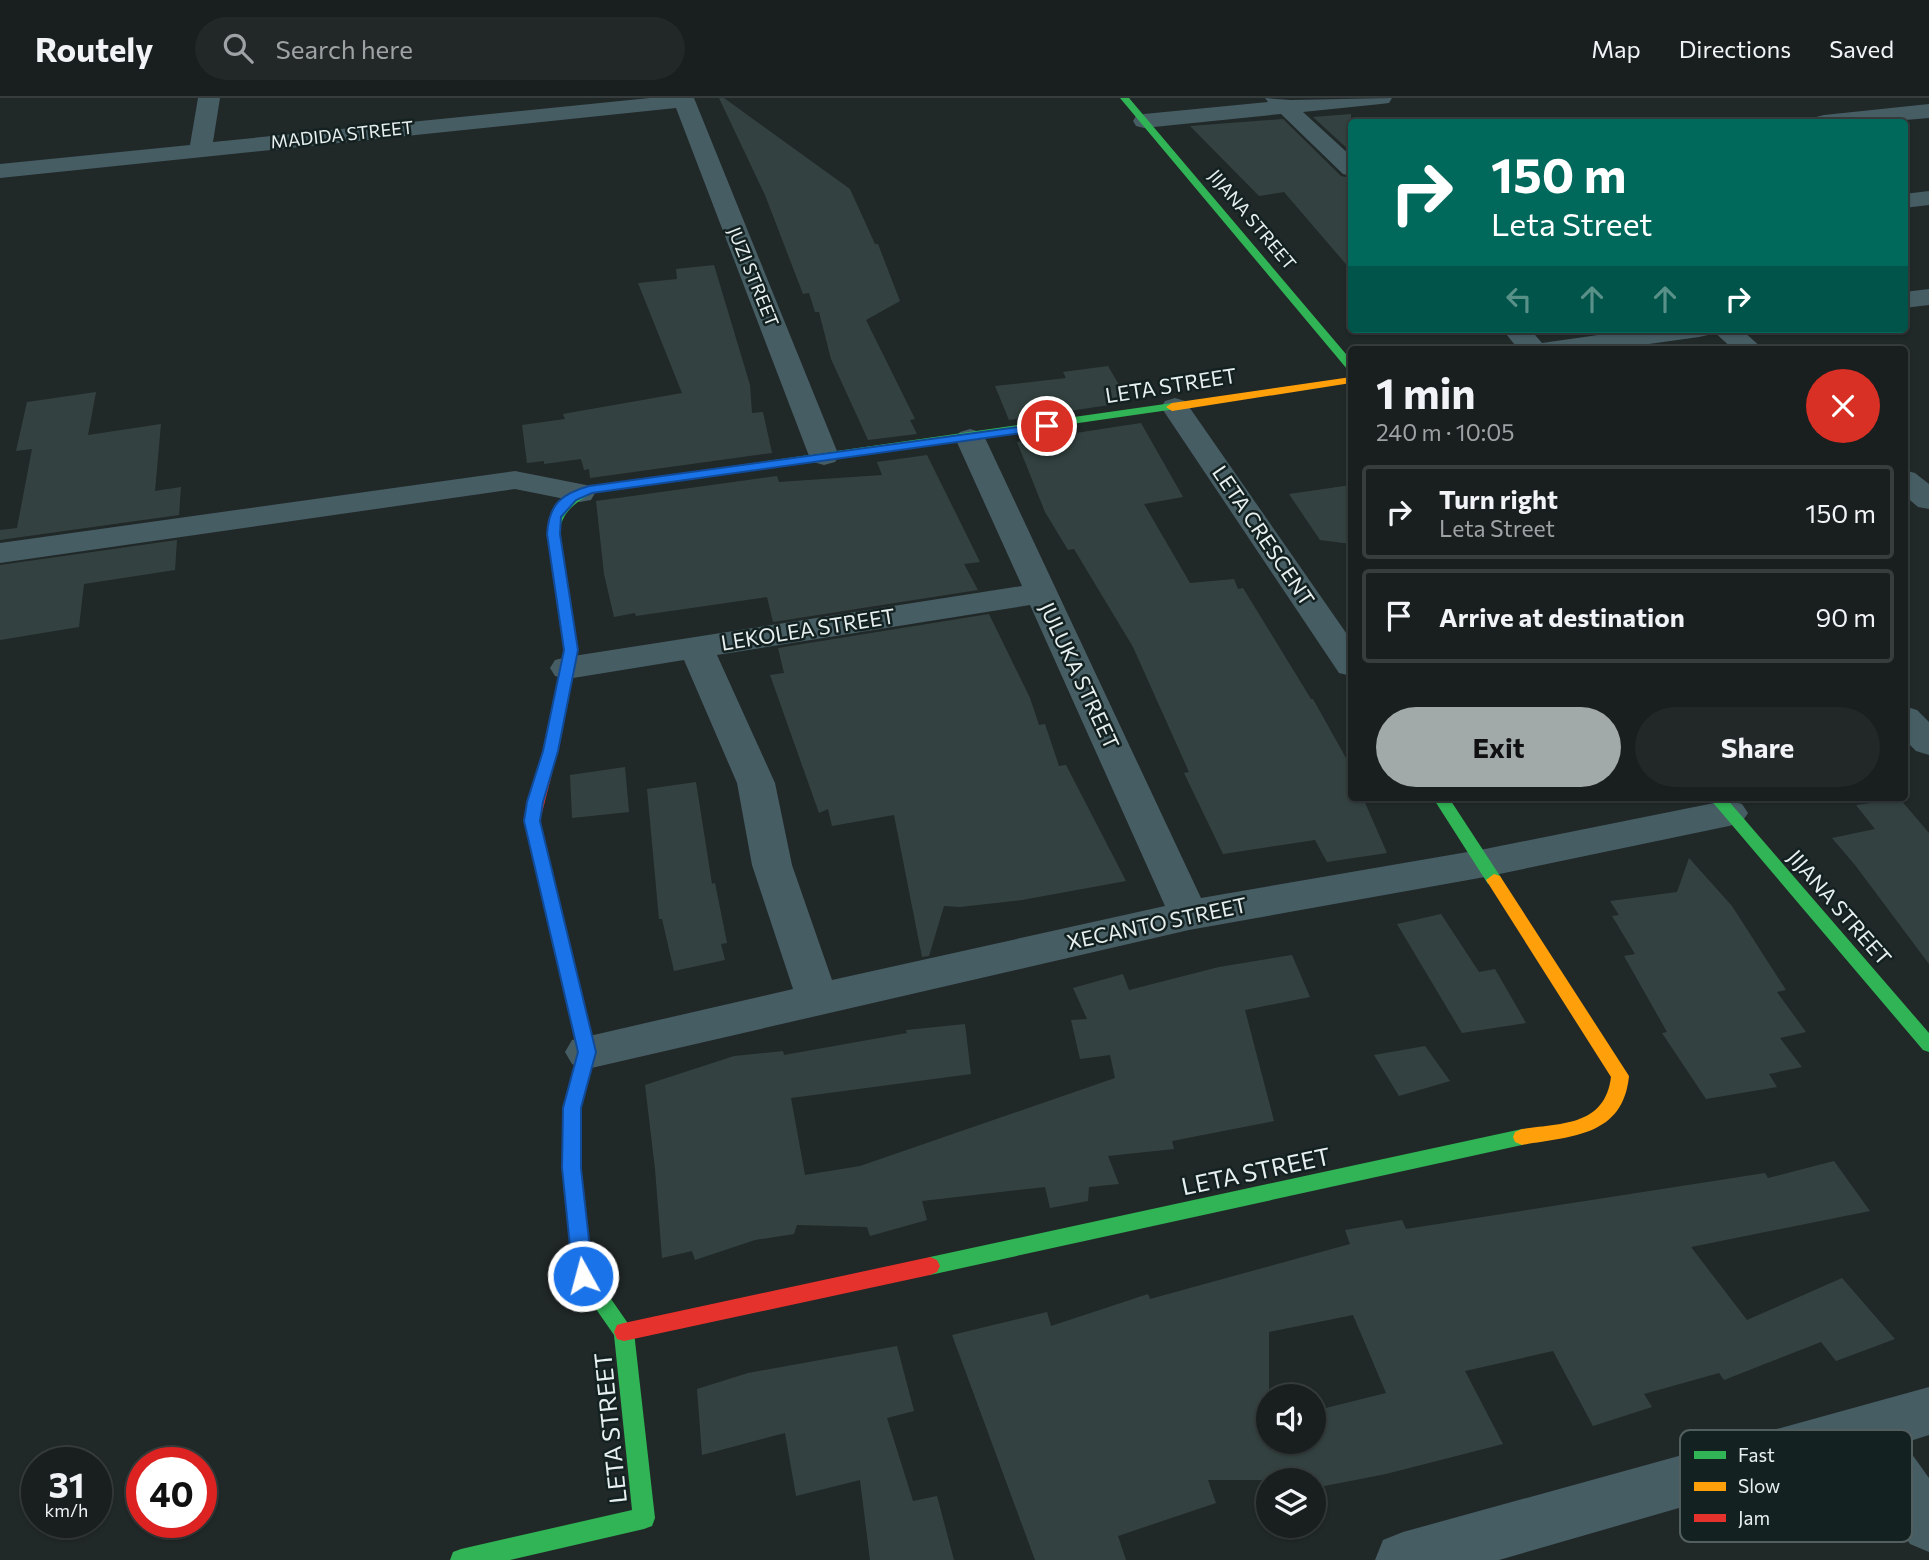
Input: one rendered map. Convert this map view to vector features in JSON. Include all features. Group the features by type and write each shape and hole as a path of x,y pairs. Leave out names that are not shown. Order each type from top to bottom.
{"street":[{"path":"200,150 209,98"},
{"name":"JIJANA STREET","path":"1124,98 1348,363"},
{"path":"1144,121 1281,103 1381,98"},
{"name":"MADIDA STREET","path":"0,171 200,150 512,108 683,100"},
{"name":"JUZI STREET","path":"683,100 824,456"},
{"path":"1281,103 1348,166"},
{"path":"1853,119 1929,111"},
{"path":"1908,201 1929,198"},
{"path":"1908,300 1929,297"},
{"path":"1519,333 1530,346"},
{"path":"1577,346 1670,333"},
{"path":"1730,333 1745,346"},
{"name":"LETA STREET","path":"461,1560 644,1518 624,1332 583,1276 572,1168 572,1108 587,1052 532,821 551,751 571,650 554,525 554,517 562,503 580,493 824,456 970,438 1348,380"},
{"name":"LETA CRESCENT","path":"1175,407 1348,661"},
{"name":"JULUKA STREET","path":"970,438 1189,915"},
{"path":"0,553 514,481 580,493"},
{"path":"1908,483 1929,500"},
{"name":"LEKOLEA STREET","path":"818,1000 772,865 756,783 696,648 1041,593"},
{"path":"567,668 696,648"},
{"path":"1908,722 1929,743"},
{"path":"1443,801 1485,863"},
{"name":"JIJANA STREET","path":"1723,805 1929,1045"},
{"name":"XECANTO STREET","path":"587,1052 1189,915 1485,863 1723,805"},
{"name":"LETA STREET","path":"624,1332 1598,1121 1609,1114 1616,1104 1620,1076 1485,863"},
{"path":"1856,1430 1929,1411"},
{"path":"1403,1560 1680,1481"},
{"path":"1912,1500 1929,1525"}],"building":[{"path":"719,98 724,98 850,189 875,244 878,244 900,301 866,320 915,419 910,420 917,434 868,440 831,359 819,312 815,312 809,293 803,294 765,195"},
{"path":"1351,114 1351,119 1348,119 1348,149 1313,117"},
{"path":"1283,119 1341,176 1348,177 1348,267 1284,192 1259,196 1190,126"},
{"path":"714,265 750,385 752,413 763,412 772,453 590,478 589,469 584,470 581,459 544,464 544,461 527,463 522,425 565,419 563,414 682,393 638,283 677,279 676,269"},
{"path":"1108,366 1129,402 1009,420 995,386 1066,378 1063,372"},
{"path":"96,392 88,435 161,424 155,491 181,487 179,515 0,540 0,530 17,528 32,449 16,451 27,402"},
{"path":"1141,423 1183,497 1144,504 1190,583 1234,579 1238,589 1243,588 1313,699 1348,762 1348,801 1364,801 1387,853 1327,862 1315,840 1223,854 1184,773 1189,772 1133,647 1074,549 1068,550 1045,512 1017,442"},
{"path":"927,455 980,562 964,564 978,590 773,622 767,597 614,617 604,574 596,501 777,476 779,482 882,475 877,462"},
{"path":"1348,485 1348,544 1320,540 1289,494"},
{"path":"177,540 175,570 84,584 79,627 0,640 0,565"},
{"path":"989,614 1030,698 1039,725 1045,724 1059,766 1066,765 1126,881 1022,900 960,907 944,906 929,956 922,957 894,815 832,826 828,809 819,813 770,675 784,673 778,648"},
{"path":"625,767 629,812 572,818 570,775"},
{"path":"696,782 712,884 715,883 727,943 721,944 725,960 674,971 662,919 659,919 647,789"},
{"path":"1902,801 1929,833 1929,964 1832,838 1875,829 1856,805"},
{"path":"1689,858 1732,906 1786,990 1777,992 1806,1032 1780,1038 1802,1067 1769,1074 1777,1087 1706,1099 1662,1033 1667,1032 1624,956 1635,954 1612,916 1619,915 1610,901 1677,892"},
{"path":"1441,914 1479,972 1495,969 1526,1023 1462,1033 1397,924"},
{"path":"1292,955 1310,997 1245,1010 1274,1121 1172,1141 1174,1149 1108,1156 1119,1184 1089,1187 1088,1201 1050,1208 1045,1187 922,1201 927,1220 870,1236 867,1227 797,1225 794,1234 755,1240 695,1260 692,1251 662,1258 645,1085 734,1056 783,1051 784,1055 907,1033 906,1030 965,1024 971,1074 791,1098 805,1175 860,1166 1115,1078 1110,1055 1080,1059 1071,1020 1087,1019 1073,988 1123,974 1129,990 1219,967"},
{"path":"1425,1046 1450,1081 1399,1096 1374,1055"},
{"path":"1834,1161 1870,1211 1691,1247 1747,1320 1842,1278 1895,1339 1836,1361 1821,1342 1724,1380 1719,1373 1644,1394 1652,1407 1593,1426 1553,1351 1465,1371 1503,1444 1386,1474 1326,1486 1326,1468 1256,1468 1256,1480 1208,1480 1216,1503 1118,1536 1126,1560 1035,1560 952,1335 1047,1312 1051,1326 1148,1294 1150,1299 1350,1244 1345,1230 1402,1220 1406,1229 1765,1173 1768,1178"},
{"path":"897,1346 914,1411 887,1418 913,1501 937,1496 954,1560 870,1560 860,1480 796,1496 785,1433 702,1455 697,1389 748,1373"}],"traffic: fast":[{"path":"1124,98 1348,363"},
{"path":"554,738 571,650 553,534 554,525 563,505 589,490 1172,407"},
{"path":"1443,801 1494,880"},
{"path":"1720,801 1929,1045"},
{"path":"461,1560 644,1518 624,1332 583,1276 572,1168 572,1108 587,1052 552,906"},
{"path":"930,1266 1522,1137"}],"traffic: slow":[{"path":"1172,407 1348,380"},
{"path":"1494,880 1620,1076 1618,1094 1611,1108 1600,1117 1571,1129 1522,1137"}],"traffic: jam":[{"path":"552,906 532,821 554,738"},
{"path":"624,1332 930,1266"}],"route":[{"path":"583,1276 572,1168 572,1108 587,1052 532,821 551,751 571,650 553,534 554,517 558,509 571,497 589,490 1047,426"}]}
